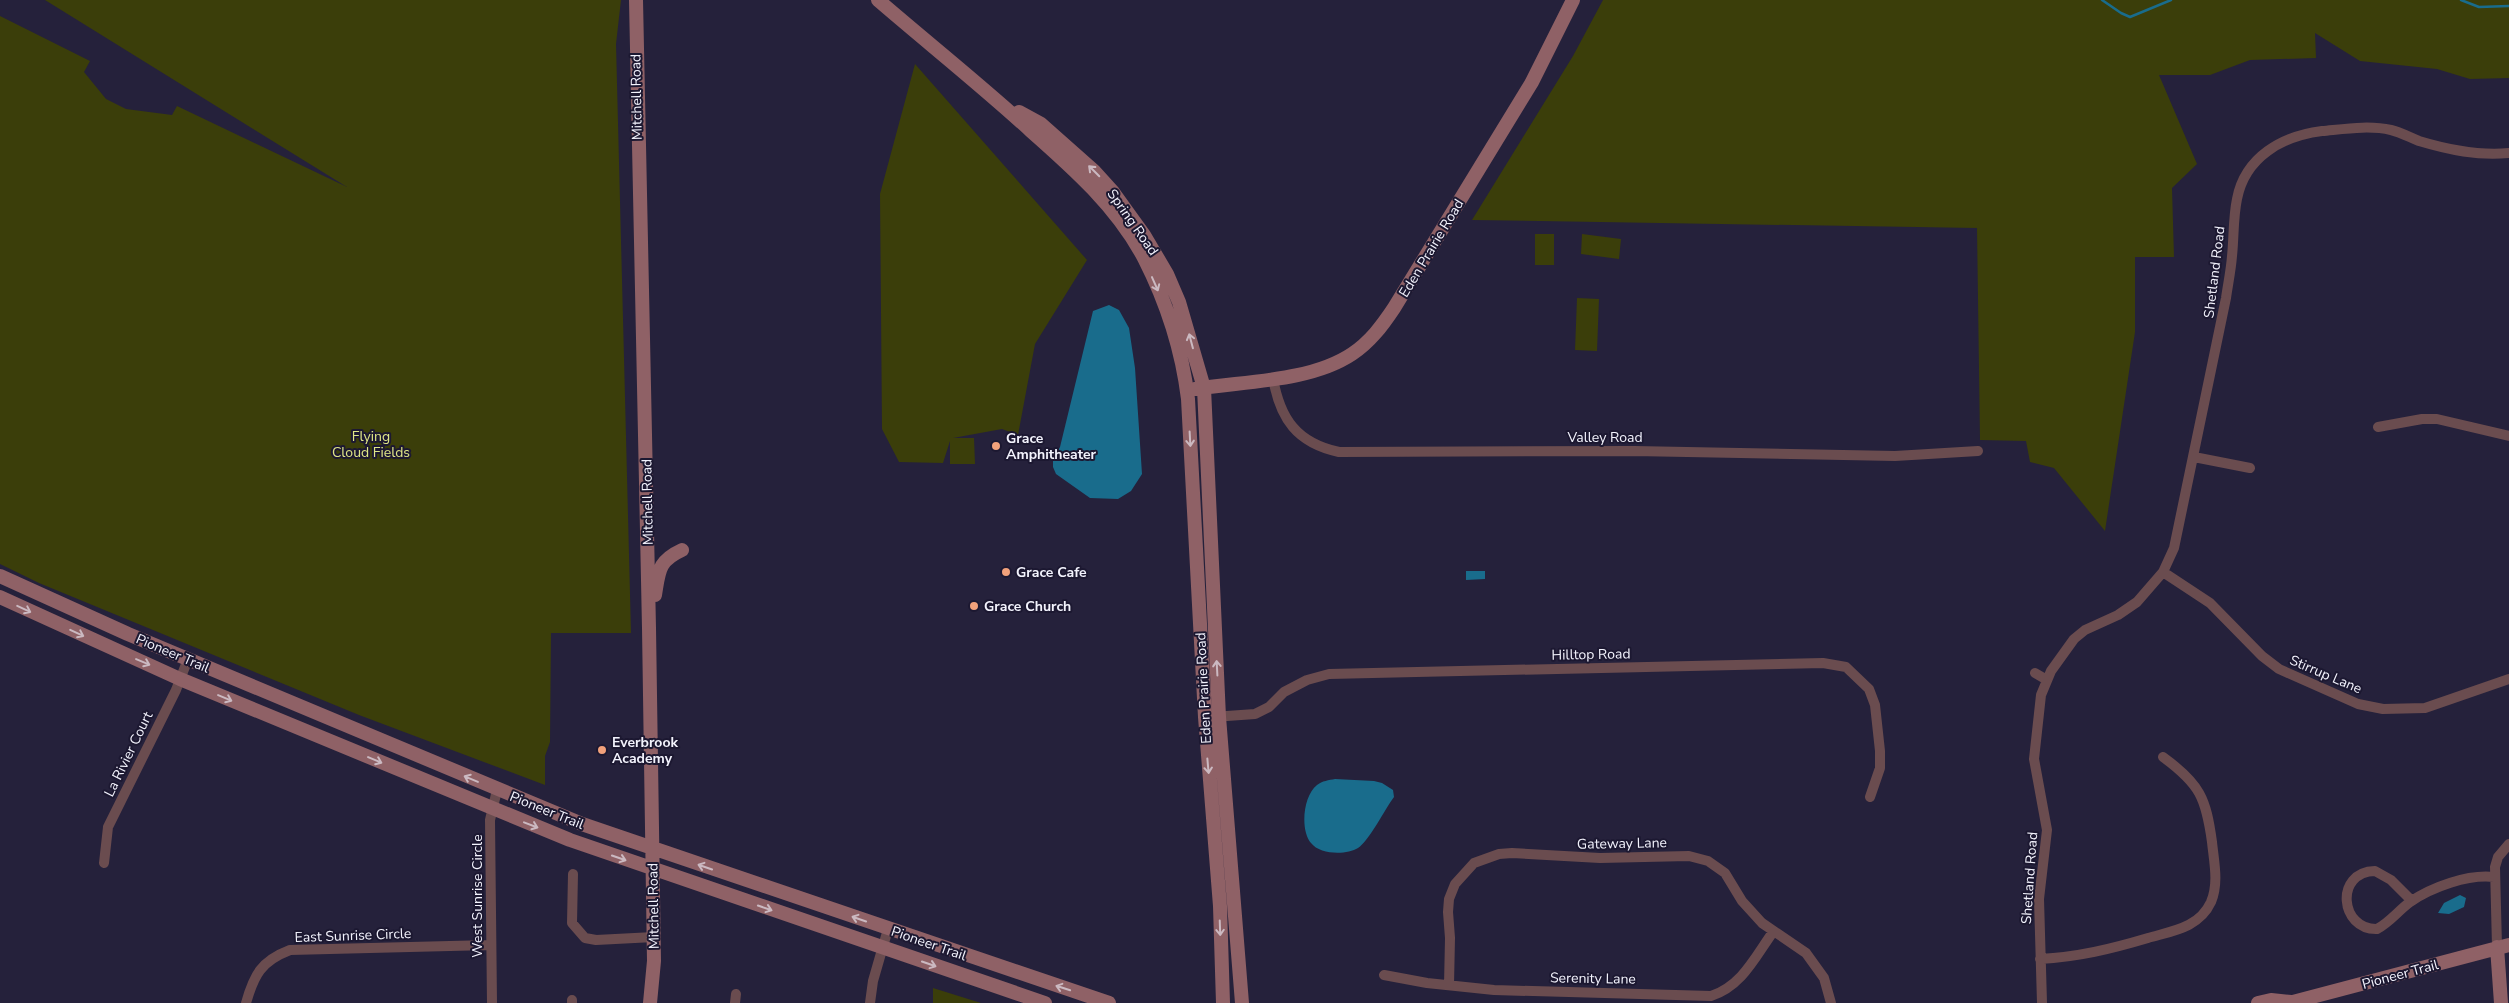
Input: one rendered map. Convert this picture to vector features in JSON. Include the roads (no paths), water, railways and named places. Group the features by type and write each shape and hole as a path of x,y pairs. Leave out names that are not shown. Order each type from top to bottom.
{"main road":[{"name":"Mitchell Road","path":"636,0 650,628 651,848 654,937 650,1003"},
{"name":"Spring Road","path":"878,0 1000,102 1082,177 1117,218 1143,257 1172,327 1187,390"},
{"name":"Eden Prairie Road","path":"1223,1003 1220,906 1204,717 1187,390 1308,373 1334,364 1352,354 1380,328 1532,82 1552,46 1572,0"},
{"name":"Spring Road","path":"1000,102 1041,124 1074,152 1094,171 1129,213 1167,274 1186,324 1204,388"},
{"name":"Eden Prairie Road","path":"1204,388 1219,717 1242,1003"},
{"path":"650,628 660,566 672,554 682,550"},
{"name":"Pioneer Trail","path":"0,576 188,660 582,824 1109,1003"},
{"name":"Pioneer Trail","path":"0,597 180,679 492,809 652,870 1045,1003"},
{"path":"2501,1003 2503,946"},
{"name":"Pioneer Trail","path":"2258,1003 2271,1000 2290,1002 2503,946"}],"street":[{"name":"Shetland Road","path":"2042,1003 2040,887 2047,830 2046,812 2036,774 2035,740 2041,694 2064,649 2086,630 2137,602 2163,572 2174,548 2180,527 2226,298 2239,190 2253,164 2264,152 2278,142 2294,136 2316,132 2379,128 2393,130 2450,150 2472,153 2509,153"},
{"name":"Valley Road","path":"1273,378 1276,395 1288,421 1305,439 1320,448 1339,452 1634,451 1895,456 1978,451"},
{"path":"2378,427 2414,420 2437,419 2509,436"},
{"path":"2194,457 2250,468"},
{"name":"Stirrup Lane","path":"2163,572 2210,603 2262,656 2279,669 2358,704 2383,709 2426,708 2509,679"},
{"name":"La Rivier Court","path":"104,863 108,827 188,660"},
{"name":"Hilltop Road","path":"1204,717 1255,714 1269,707 1284,692 1307,680 1329,674 1823,663 1846,667 1869,689 1875,705 1880,768 1870,797"},
{"path":"2035,673 2047,680"},
{"path":"2040,959 2086,955 2171,933 2192,924 2210,904 2216,881 2206,807 2197,788 2187,774 2163,757"},
{"name":"West Sunrise Circle","path":"492,1003 490,945 492,809 497,790"},
{"path":"2503,946 2494,877 2498,857 2509,844"},
{"name":"Gateway Lane","path":"1449,985 1449,899 1462,873 1474,863 1499,854 1592,858 1697,857 1718,867 1751,912 1773,932 1806,953 1816,965 1827,985 1832,1003"},
{"path":"2412,901 2391,880 2375,871 2360,874 2352,880 2347,896 2353,918 2364,928 2370,929 2383,926 2412,901 2465,878 2478,875 2494,877"},
{"path":"572,874 572,923 585,938 596,940 654,937"},
{"path":"870,1003 873,981 888,929"},
{"name":"Serenity Lane","path":"1384,975 1494,990 1711,996 1730,988 1743,976 1773,932"},
{"name":"East Sunrise Circle","path":"246,1003 255,976 264,964 290,950 490,945"}],"water":[{"path":"1109,305 1119,310 1129,328 1135,368 1142,474 1131,491 1118,499 1090,498 1056,474 1053,467 1053,460 1060,447 1093,311"},
{"path":"1466,571 1485,571 1485,579 1466,580"},
{"path":"1335,779 1382,783 1393,790 1394,797 1367,839 1358,848 1341,853 1327,852 1315,847 1308,837 1304,822 1306,805 1312,790 1321,783"},
{"path":"2460,895 2466,898 2464,907 2449,914 2438,913 2444,903"}],"waterway":[{"path":"2102,0 2130,17 2171,0"},
{"path":"2461,0 2479,7 2509,6"}],"place":[{"name":"Grace Amphitheater","path":"996,446"},
{"name":"Grace Cafe","path":"1006,572"},
{"name":"Grace Church","path":"974,606"},
{"name":"Everbrook Academy","path":"602,750"}],"park label":[{"name":"Flying Cloud Fields","path":"371,444"}]}
